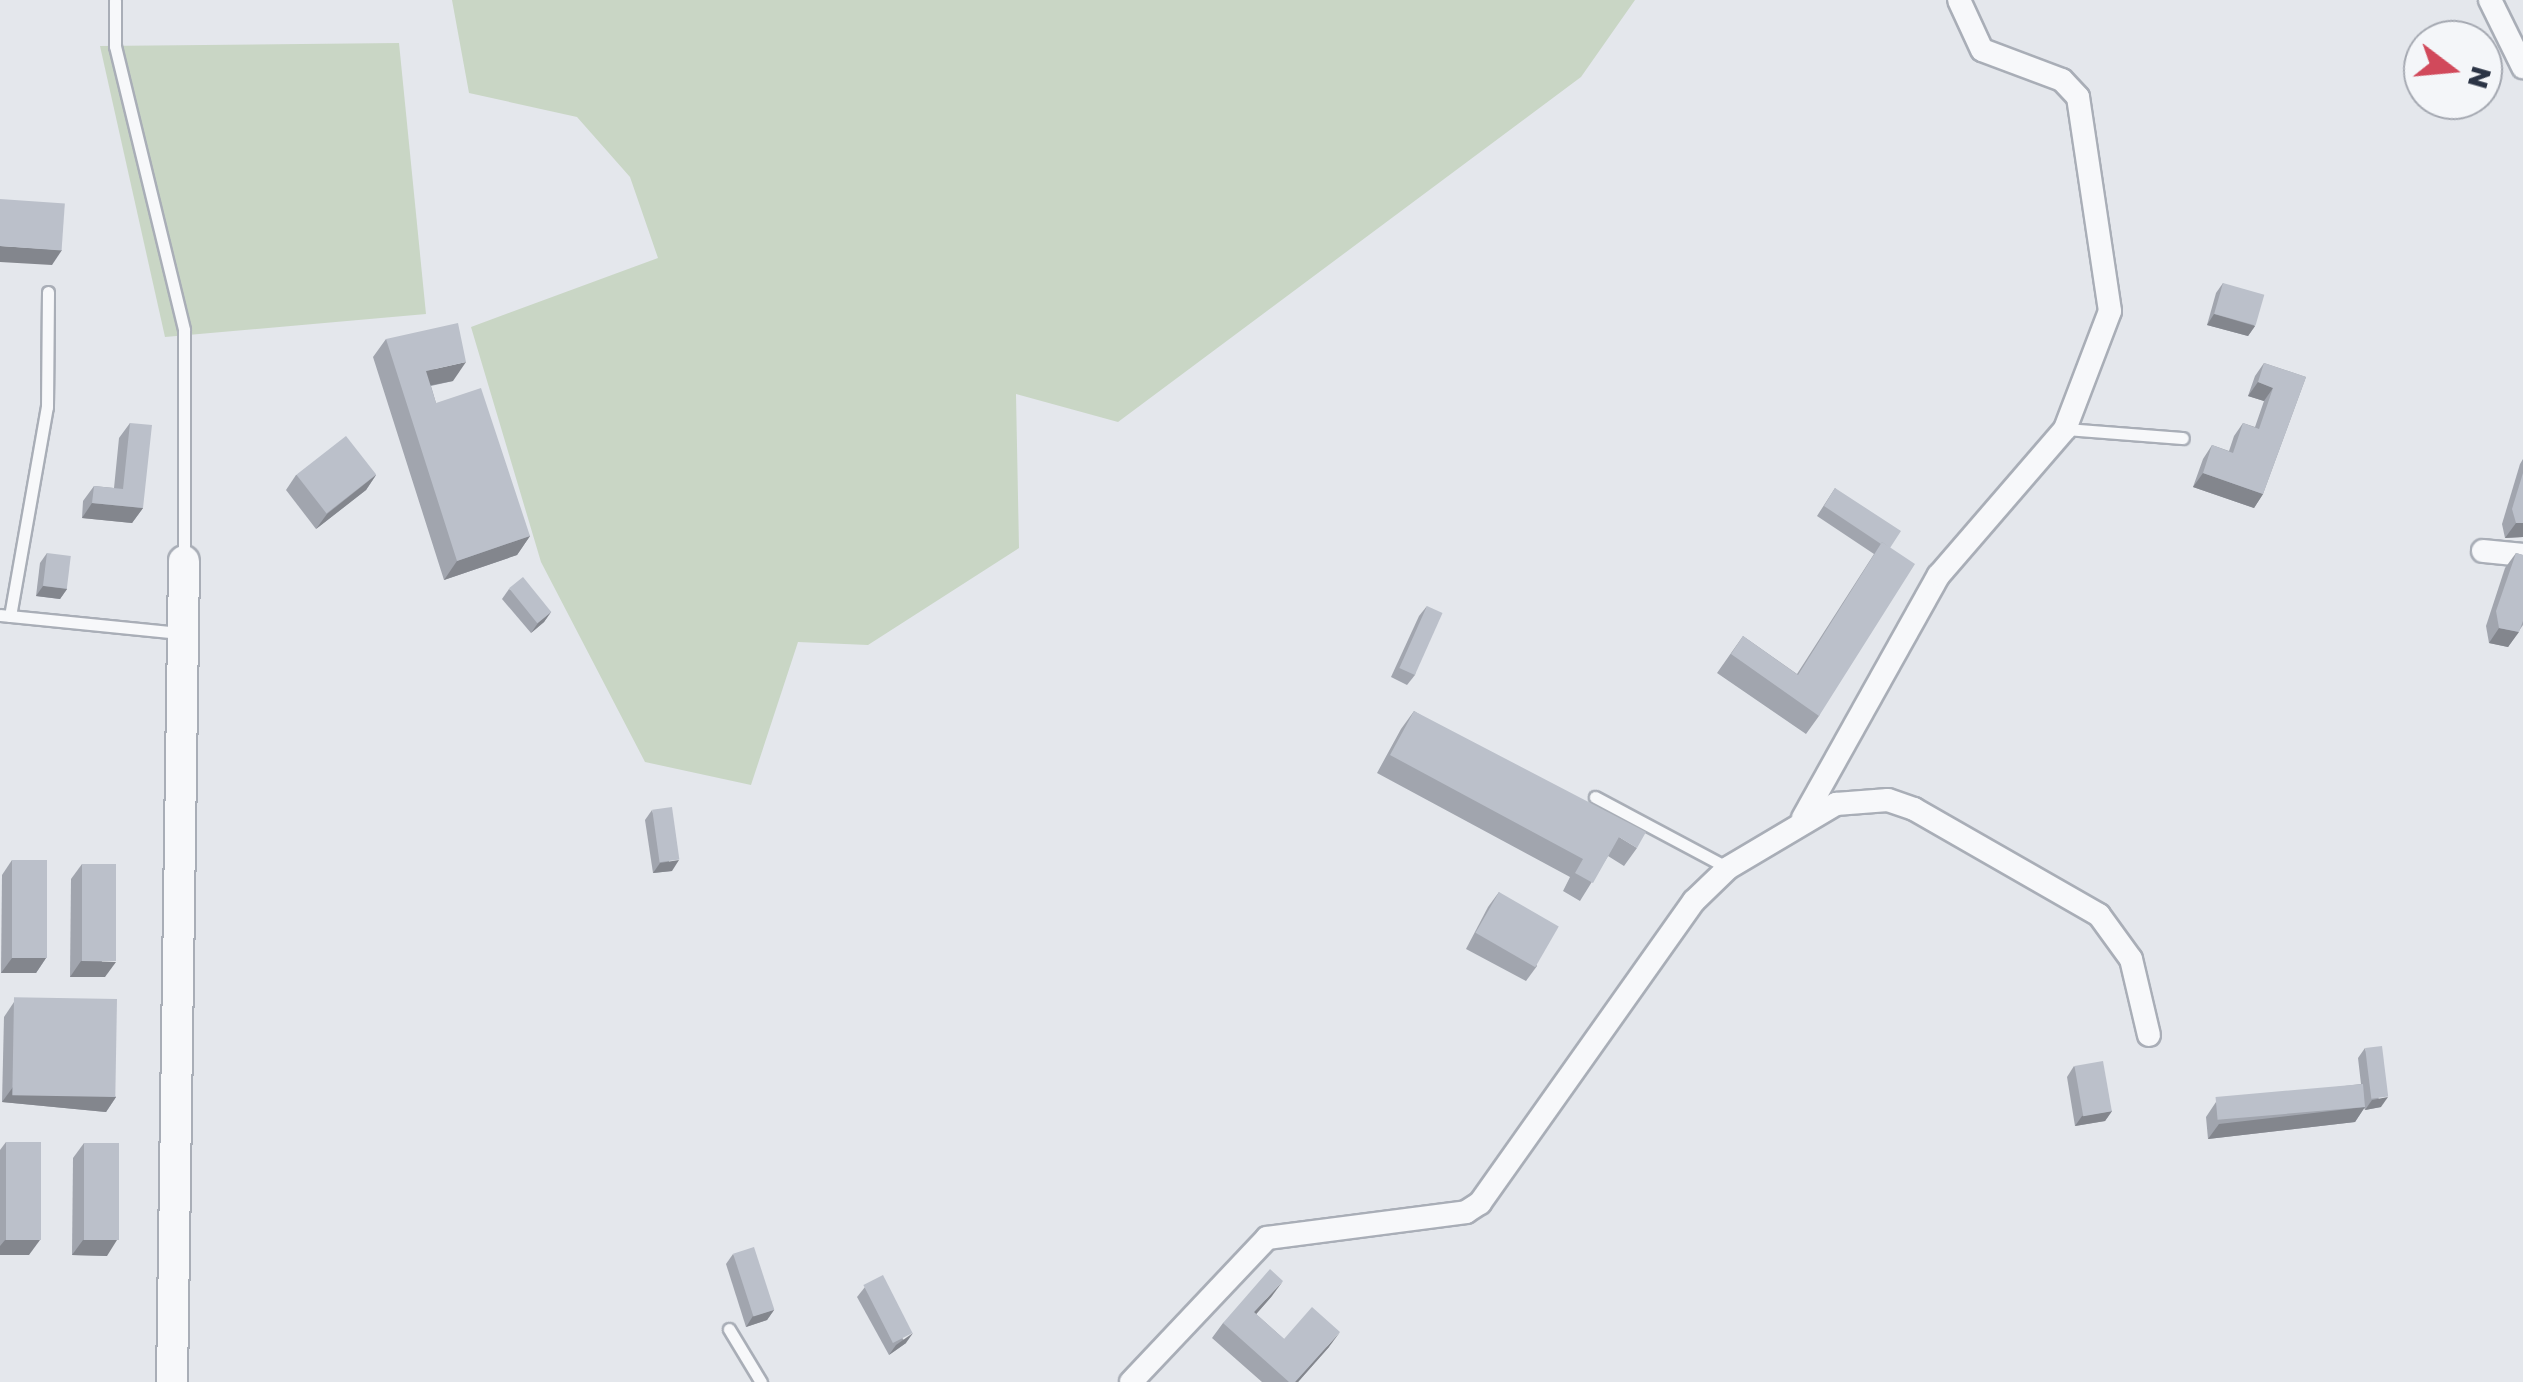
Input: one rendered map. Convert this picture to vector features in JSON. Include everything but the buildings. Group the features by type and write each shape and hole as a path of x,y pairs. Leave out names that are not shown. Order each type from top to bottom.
{"street":[{"path":"1802,818 1939,575 2065,429 2110,312 2083,108 2062,80 1982,50 1959,0"},
{"path":"2490,0 2523,68"},
{"path":"2483,551 2523,555"},
{"path":"172,1382 184,562"},
{"path":"1131,1382 1267,1238 1466,1212 1480,1202 1658,946 1728,868 1802,818 1888,800 2099,915 2131,959 2150,1035"}],"lane":[{"path":"116,0 115,46 184,330 184,562"},
{"path":"48,292 47,407 5,615 183,634"},
{"path":"2065,429 2184,438"},
{"path":"1596,797 1728,868"},
{"path":"729,1329 760,1382"}],"green space":[{"path":"452,0 1635,0 1581,77 1118,422 1016,394 1019,548 868,645 798,642 751,785 645,762 541,562 471,327 658,258 630,177 577,117 469,93"},
{"path":"399,43 426,314 165,337 100,46"}]}
